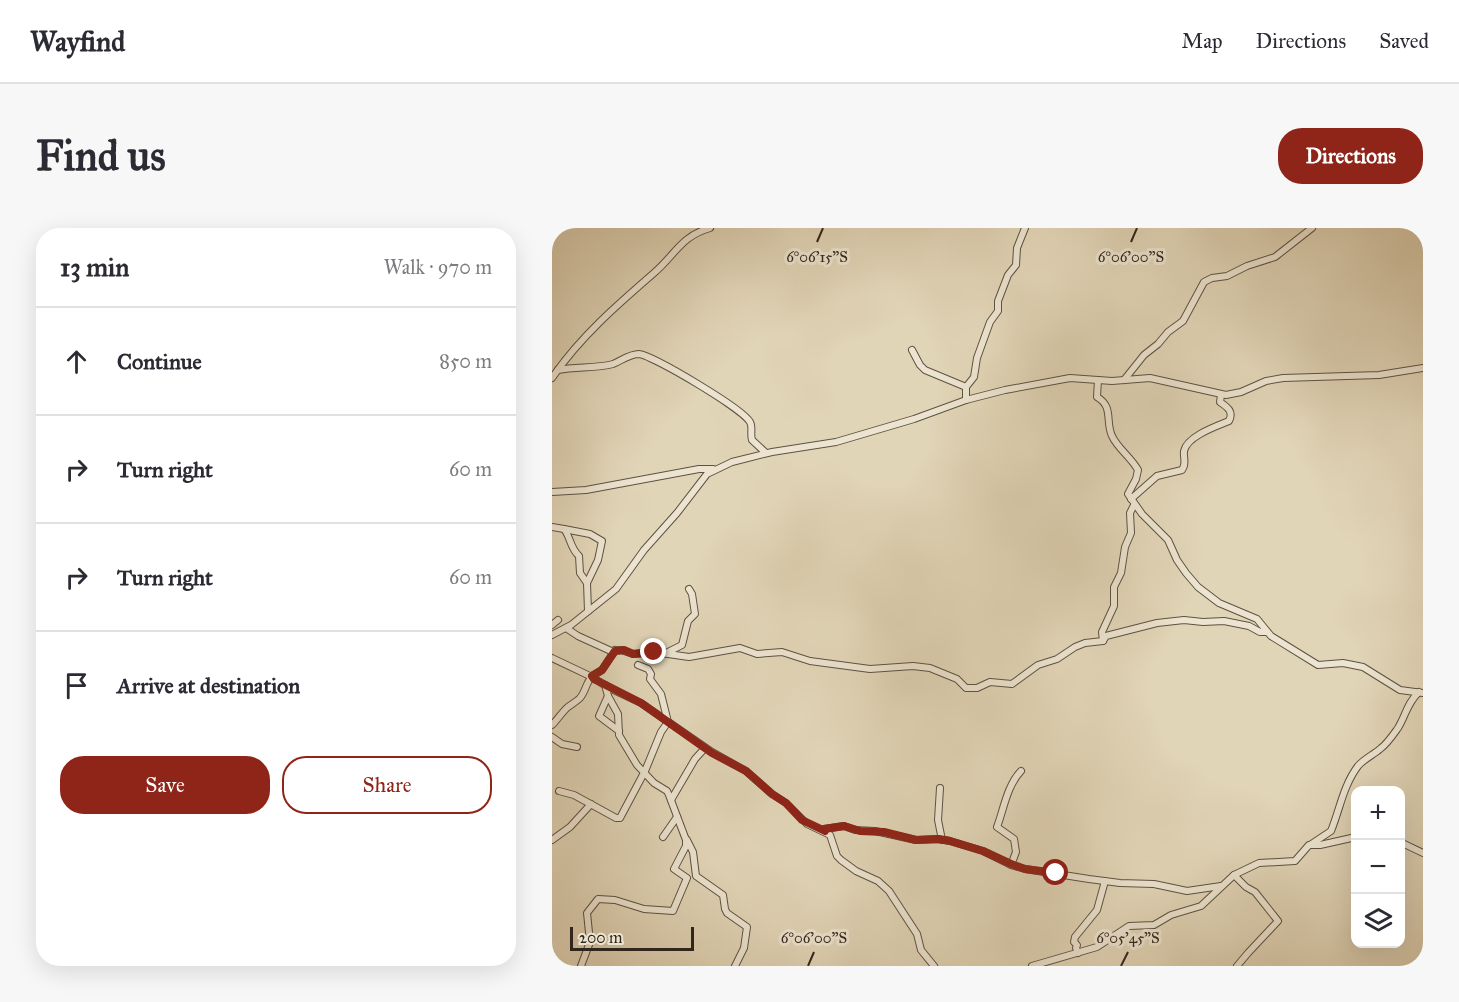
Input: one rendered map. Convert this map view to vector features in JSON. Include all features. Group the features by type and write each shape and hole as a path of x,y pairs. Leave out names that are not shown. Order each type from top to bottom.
{"street":[{"path":"552,378 578,344 617,303 656,272 678,246 689,237 710,228"},
{"path":"966,400 966,387 974,377 977,358 990,322 996,314 998,301 1008,275 1016,265 1017,248 1025,228"},
{"path":"1124,380 1144,355 1183,321 1204,282 1212,278 1227,276 1246,266 1275,257 1312,228"},
{"path":"912,350 925,370 966,387"},
{"path":"558,370 573,366 591,368 610,365 632,355 644,356 702,386 745,416 751,424 752,440 766,453"},
{"path":"552,633 563,629 616,589 648,545 677,513 707,474 732,462 766,453 836,442 914,419 966,400 1070,378 1124,380 1144,377 1221,395 1240,392 1266,381 1283,378 1378,375 1423,368"},
{"path":"1098,380 1097,397 1103,401 1109,412 1112,436 1138,470 1136,479 1128,492 1132,502 1168,540 1181,567 1198,587 1224,606 1257,619 1267,632 1318,664 1343,663 1363,667 1400,690 1421,693"},
{"path":"1103,641 1102,632 1114,606 1114,587 1121,573 1125,547 1131,533 1132,502 1157,476 1182,470 1185,463 1185,448 1189,443 1206,431 1228,421 1230,412 1220,402 1221,395"},
{"path":"552,492 586,490 699,469 714,469"},
{"path":"552,527 590,534 602,541 598,560 587,583 588,611"},
{"path":"564,529 571,548 579,556 580,573 587,583"},
{"path":"665,653 679,648 684,642 688,621 695,614 689,589"},
{"path":"552,625 558,620"},
{"path":"1103,641 1106,636 1133,628 1184,620 1224,621 1267,632"},
{"path":"563,629 597,645 633,654 648,652 689,657 740,648 758,654 782,652 810,661 870,669 913,666 928,668 957,679 966,688 988,683 1012,684 1038,665 1057,658 1075,647 1085,643 1103,641"},
{"path":"552,725 562,716 565,709 581,698 588,681 602,670 615,651"},
{"path":"552,658 641,703 705,748 746,771 786,803 807,824 825,831 832,838 837,856 841,860 856,871 878,881 889,891 917,934 921,950 934,966"},
{"path":"559,791 570,793 620,818 668,722 661,694 650,679 651,674 648,669 638,665"},
{"path":"604,685 618,714 619,735 637,765 654,783 667,791 693,852 696,876 723,895 725,909 747,927 744,948 735,966"},
{"path":"1032,966 1101,945 1129,926 1154,925 1171,915 1201,906 1234,875 1262,862 1295,861 1315,839 1331,831 1344,790 1359,764 1382,748 1398,727 1410,700 1421,693"},
{"path":"608,696 600,716 619,731"},
{"path":"552,737 562,744 577,747"},
{"path":"671,800 695,759 705,748"},
{"path":"1011,864 1016,852 1014,839 997,828 1014,779 1021,771"},
{"path":"940,788 938,820 942,840"},
{"path":"552,840 570,827 591,804"},
{"path":"663,837 677,818"},
{"path":"825,831 824,829 830,827 844,826 860,831 884,832 916,840 942,840 983,851 1011,864 1041,872 1105,881 1154,884 1187,891 1221,886"},
{"path":"1309,845 1351,838"},
{"path":"581,966 590,942 587,913 598,899 615,900 644,909 673,911 687,878 674,869 686,846 686,840"},
{"path":"1405,844 1423,853"},
{"path":"1234,875 1255,892 1278,921 1248,952 1238,966"},
{"path":"1078,953 1074,937 1097,910 1105,881"}],"route":[{"path":"654,652 633,654 624,650 615,651 602,670 592,676 609,688 641,703 712,753 746,771 786,803 807,824 825,831 824,829 837,825 860,831 884,832 916,840 950,841 983,851 1025,869 1056,873"}]}
